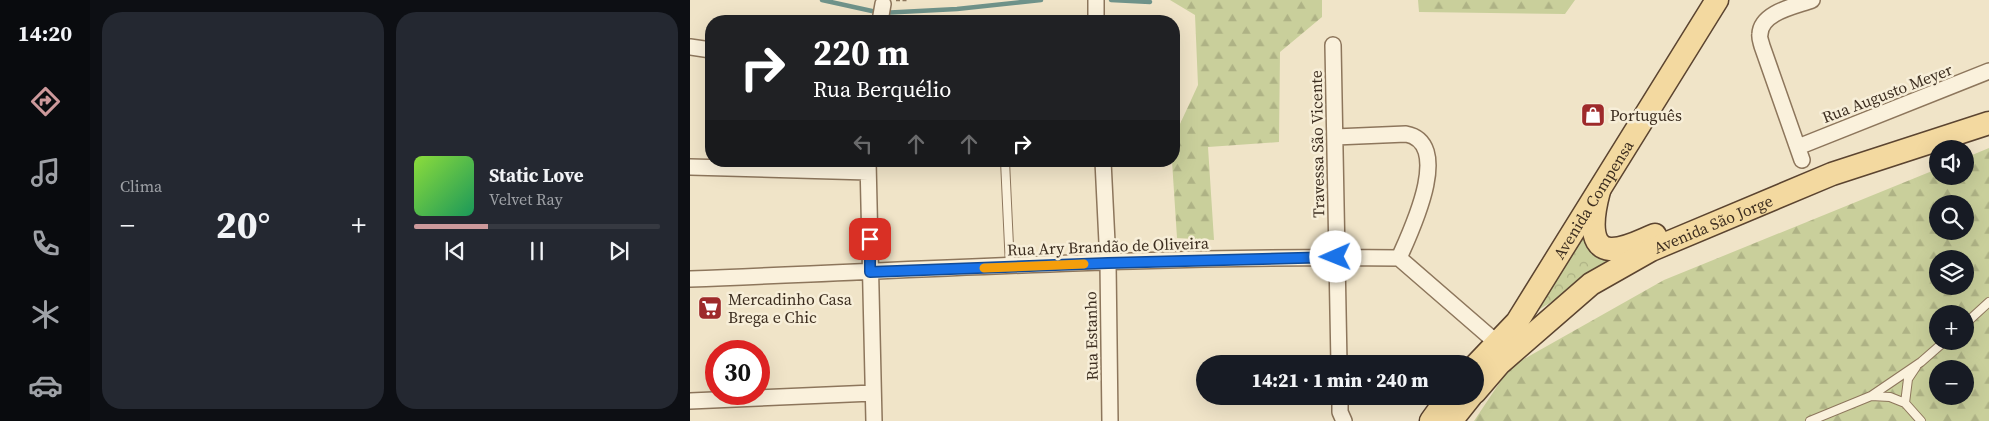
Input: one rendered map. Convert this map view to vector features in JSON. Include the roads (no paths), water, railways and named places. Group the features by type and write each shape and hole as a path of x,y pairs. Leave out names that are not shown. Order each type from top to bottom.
{"main road":[{"name":"Avenida Compensa","path":"1497,343 1517,322 1717,0"},
{"path":"1599,191 1593,218 1596,237 1598,242 1608,249 1620,248 1930,130 1989,111"},
{"name":"Avenida São Jorge","path":"1484,382 1499,364 1591,284 1651,250 1832,174 1989,123"},
{"path":"1484,357 1497,343"},
{"path":"1431,421 1443,405"},
{"path":"1450,421 1464,405"}],"street":[{"path":"1096,0 1096,15"},
{"name":"Rua Augusto Meyer","path":"1812,0 1771,16 1763,23 1760,34 1762,46 1800,153 1989,71"},
{"path":"881,15 883,4"},
{"name":"Travessa São Vicente","path":"1333,44 1339,355"},
{"path":"690,47 705,49"},
{"path":"1335,137 1406,134 1413,136 1424,146 1427,166 1426,186 1414,223 1399,258 1497,343"},
{"path":"690,166 705,166"},
{"path":"868,167 874,421"},
{"name":"Rua Estanho","path":"1103,167 1108,263 1110,421"},
{"name":"Rua Ary Brandão de Oliveira","path":"690,279 1108,263 1336,257 1399,258"},
{"path":"690,401 873,393"},
{"path":"1340,405 1340,412 1344,421"}],"lane":[{"path":"1005,167 1010,267"},
{"path":"1974,316 1989,302"},
{"path":"1810,421 1871,396 1934,350"},
{"path":"1906,403 1905,391 1908,379 1920,362"},
{"path":"1871,396 1890,398 1906,403 1921,421"}],"waterway":[{"path":"822,0 881,13 957,9 1041,0"},
{"path":"1111,0 1150,2"}],"place":[{"name":"Português","path":"1593,115"},
{"name":"Mercadinho Casa Brega e Chic","path":"710,308"}]}
